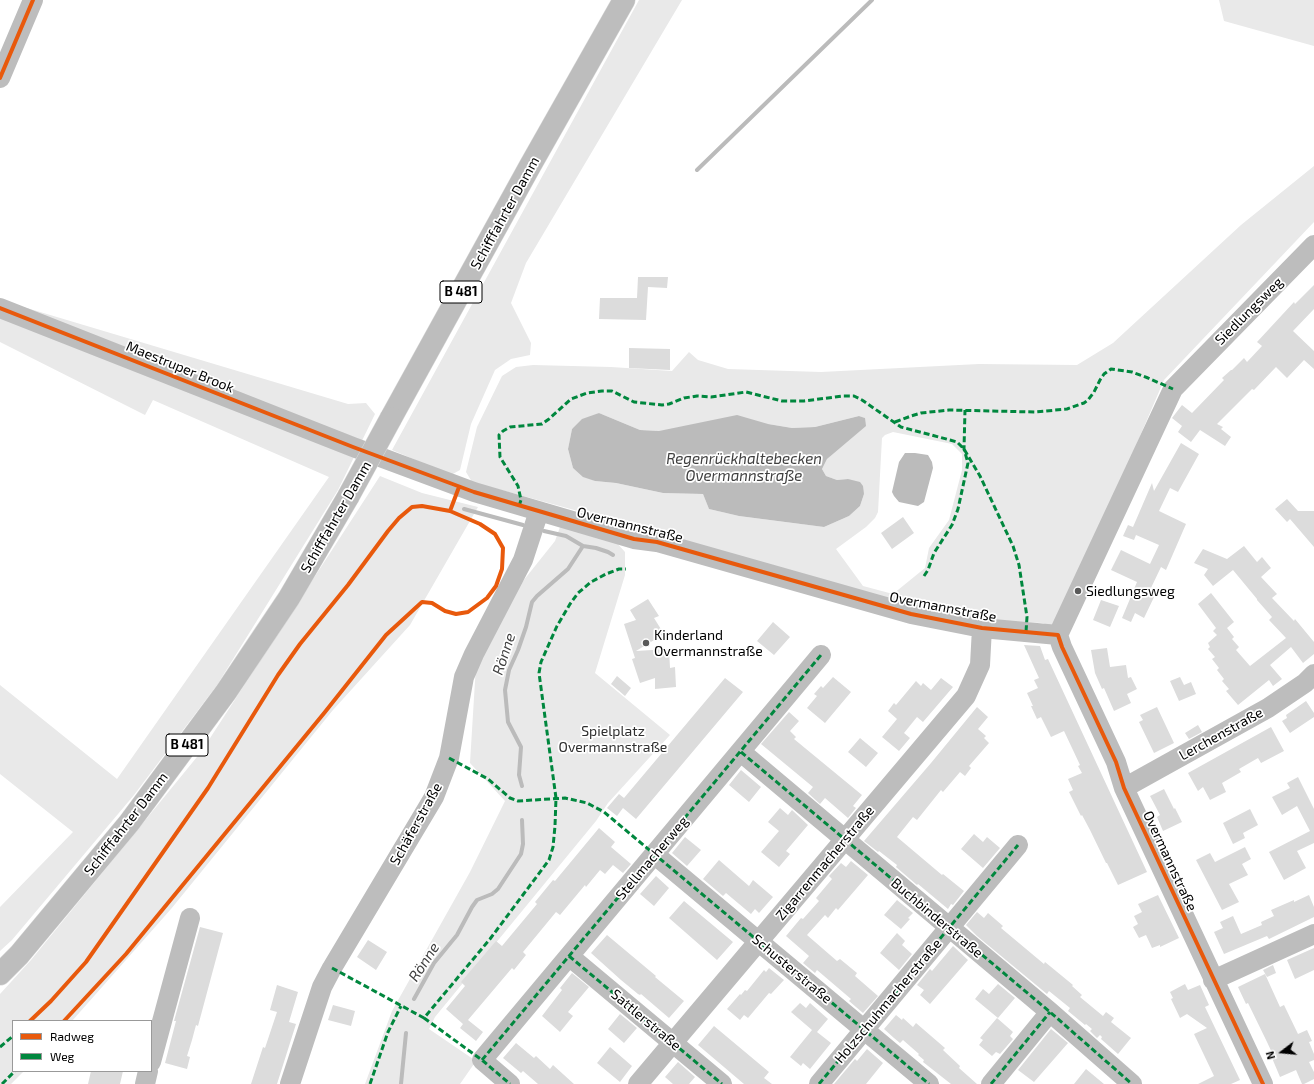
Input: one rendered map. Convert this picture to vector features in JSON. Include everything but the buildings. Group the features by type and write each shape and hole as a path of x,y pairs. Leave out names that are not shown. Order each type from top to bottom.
{"main road":[{"name":"Schifffahrter Damm","path":"0,974 19,955 129,823 226,692 289,598 348,497 530,166 624,0"}],"street":[{"path":"0,78 33,0"},
{"name":"Siedlungsweg","path":"1058,635 1173,389 1314,245"},
{"name":"Maestruper Brook","path":"0,308 353,447"},
{"name":"Overmannstraße","path":"353,447 474,492 634,539 657,542 911,614 982,628 1058,635 1062,647 1116,762 1124,788 1263,1084"},
{"name":"Schäferstraße","path":"290,1084 322,988 332,968 434,797 449,758 464,677 474,654 523,560 539,511"},
{"name":"Zigarrenmacherstraße","path":"638,1084 966,696 980,665 982,628"},
{"name":"Stellmacherweg","path":"510,1084 482,1060 821,655"},
{"name":"Lerchenstraße","path":"1124,788 1268,708 1305,683 1314,674"},
{"name":"Buchbinderstraße","path":"741,752 948,928 1050,1012 1132,1084"},
{"name":"Holzschuhmacherstraße","path":"819,1084 1018,845"},
{"name":"Schusterstraße","path":"654,854 929,1084"},
{"path":"152,1058 190,918"},
{"path":"1214,980 1314,934"},
{"name":"Sattlerstraße","path":"569,956 722,1084"},
{"path":"991,1084 1050,1012"},
{"path":"145,1084 148,1072"}],"green space":[{"path":"639,0 682,0 526,263 511,303 531,343 530,355 511,359 495,370 471,424 460,470 451,475 392,450"},
{"path":"1219,0 1314,0 1314,46 1224,21"},
{"path":"1314,166 1314,222 1164,380 1057,630 1043,623 974,620 922,610 673,537 472,482 466,472 477,427 502,376 516,367 533,365 611,367 672,371 689,352 698,360 728,369 821,372 979,364 1077,365 1113,343 1241,225","holes":["599,413 640,430 659,431 768,424 792,428 815,427 859,416 865,418 827,459 822,469 826,476 837,480 848,479 864,494 860,506 849,516 824,527 739,516 709,509 703,494 663,493 616,483 595,481 573,468 568,449 572,429","893,432 952,444 962,454 962,470 949,520 929,548 925,568 893,594 863,586 836,549 866,527 875,518 878,512 882,438"]},
{"path":"0,300 348,404 366,403 375,414 338,490 217,685 134,795 12,940 0,951 0,907 73,832 0,774 0,685 117,779 329,477 153,400 145,415 0,342"},
{"path":"380,476 422,493 478,507 410,625 333,710 171,909 73,1020 12,1020 12,1072 23,1072 11,1084 0,1084 0,994 31,960 201,752"},
{"name":"Spielplatz Overmannstraße","path":"560,527 616,542 625,552 625,575 595,673 670,735 608,803 596,821 435,1017 429,1029 476,1061 460,1084 365,1084 392,1011 470,872 505,801 470,763 476,665 515,591 555,541"}],"water":[{"name":"Regenrückhaltebecken Overmannstraße","path":"599,413 640,430 659,431 737,415 768,424 792,428 815,427 859,416 865,418 866,426 827,459 822,469 826,476 837,480 848,479 860,482 863,486 864,494 860,506 849,516 824,527 739,516 709,509 703,494 663,493 616,483 595,481 583,477 573,468 568,449 572,429 582,419"},
{"path":"905,453 928,455 932,462 933,468 924,502 918,506 899,502 892,492 899,462"}],"waterway":[{"path":"697,170 872,0"},
{"name":"Rönne","path":"464,509 523,525"},
{"name":"Rönne","path":"544,531 566,536 583,546 596,548 613,555"},
{"name":"Rönne","path":"522,786 519,775 521,747 508,722 505,690 509,670 526,627 532,602 568,569 583,546"},
{"name":"Rönne","path":"414,999 434,963 457,935 477,900 492,894 498,889 521,854 523,844 522,820"},
{"name":"Rönne","path":"401,1084 406,1033"}],"marked path":[{"path":"895,422 921,413 949,410 1035,412 1067,409 1088,400 1104,374 1111,369 1132,372 1173,389"},
{"path":"519,506 521,500 518,486 500,457 499,435 510,427 542,424 571,399 587,393 612,391 634,402 662,405 684,398 697,396 711,397 746,392 782,401 804,401 854,396 901,427 957,442 964,449 980,476 1013,546 1019,565 1027,617 1026,632"},
{"path":"924,576 928,570 934,553 952,525 958,509 968,463 964,449 965,410"},
{"path":"332,968 424,1018 490,939 549,860 553,847 556,798 539,673 541,662 557,626 578,593 591,582 606,574 619,569 626,569"},
{"path":"482,1060 821,655"},
{"path":"741,752 1050,1012 1132,1084"},
{"path":"449,758 488,779 510,798 518,801 565,798 587,803 604,812 929,1084"},
{"path":"819,1084 1018,845"},
{"path":"569,956 722,1084"},
{"path":"370,1084 388,1032 401,1006"},
{"path":"991,1084 1050,1012"},
{"path":"424,1018 482,1060 510,1084"},
{"path":"0,1047 12,1037"},
{"path":"2,1084 14,1072"}],"cycle path":[{"path":"0,78 33,0"},
{"path":"0,308 353,447 474,492 634,539 657,542 911,614 982,628 1058,635 1062,647 1116,762 1124,788 1263,1084"},
{"path":"65,1020 126,954 325,712 386,635 422,602 432,603 445,611 456,614 468,612 487,598 496,586 502,569 503,548 495,534 480,524 450,511 459,487"},
{"path":"31,1020 51,1001 86,962 208,788 278,675 300,644 348,585 388,531 399,518 412,507 422,506 450,511"}],"place":[{"name":"Siedlungsweg","path":"1078,591"},
{"name":"Kinderland Overmannstraße","path":"646,643"}]}
